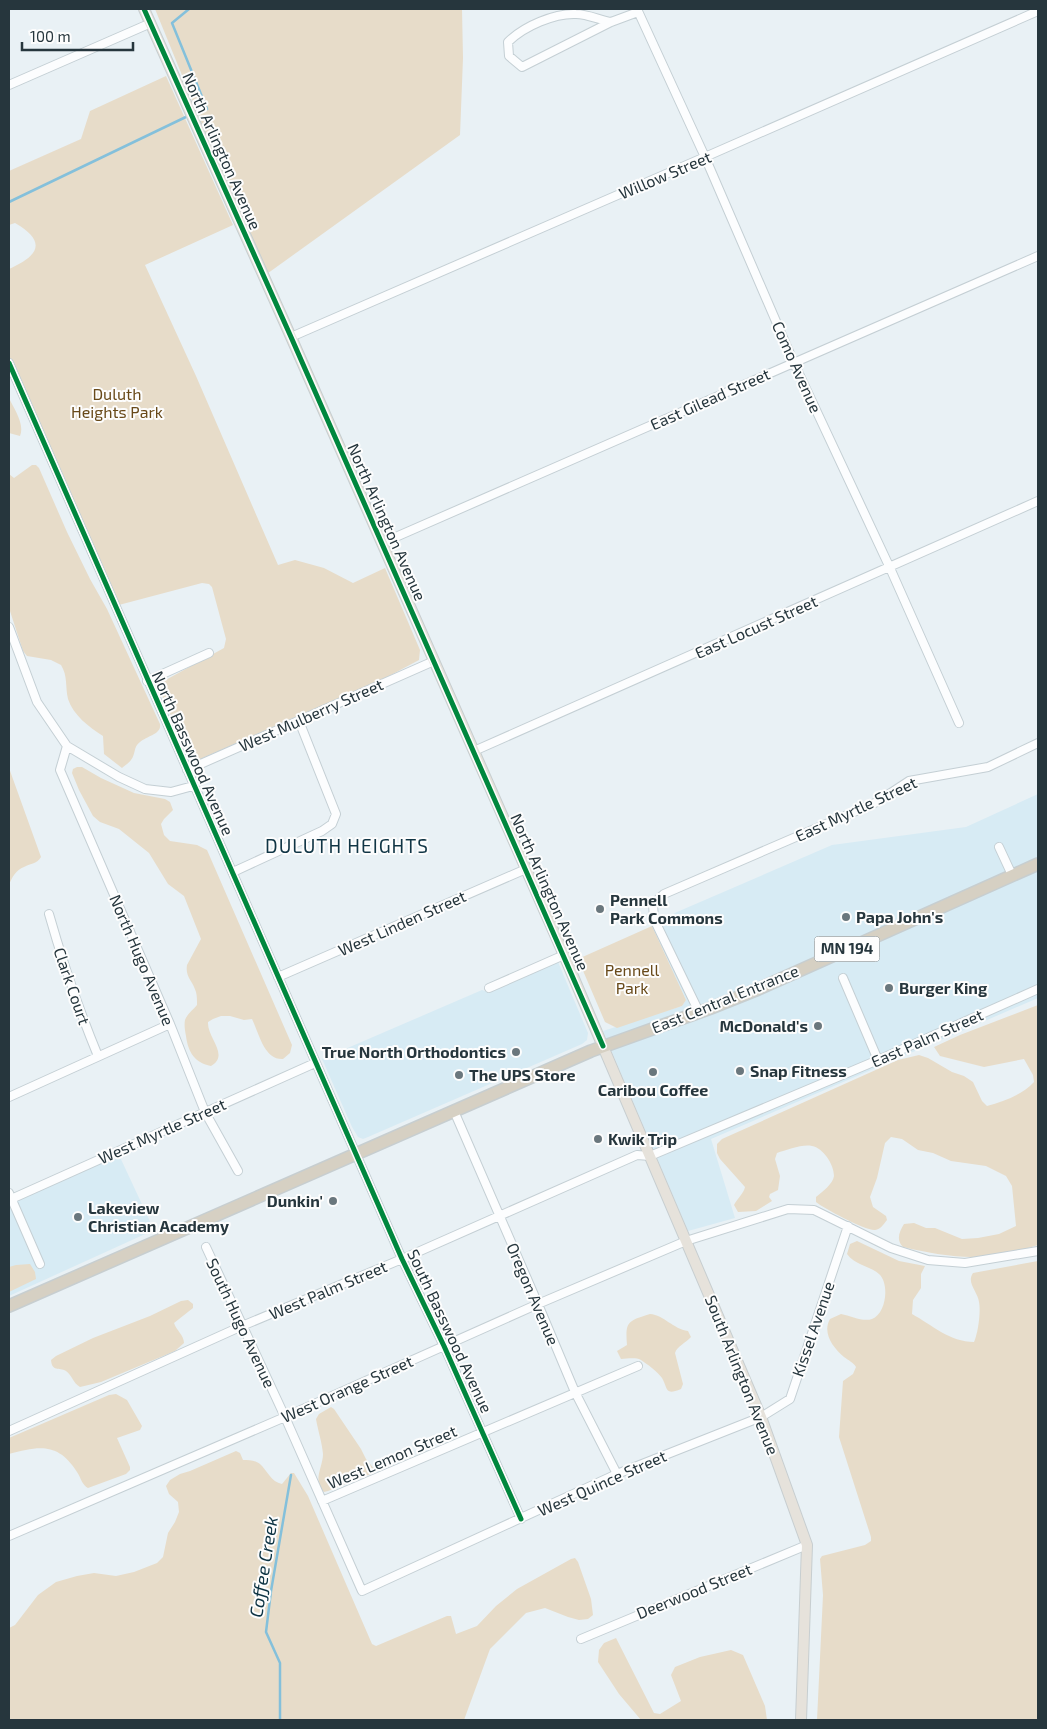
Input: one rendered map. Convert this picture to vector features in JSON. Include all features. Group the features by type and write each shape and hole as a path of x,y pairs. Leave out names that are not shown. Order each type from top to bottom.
{"highway":[{"name":"East Central Entrance","path":"603,1046 756,990 1012,875 1037,867"},
{"name":"MN 194","path":"9,1306 603,1046"}],"main road":[{"name":"North Arlington Avenue","path":"144,9 291,337 603,1046"},
{"name":"South Arlington Avenue","path":"603,1046 761,1418 807,1545 801,1720"}],"street":[{"path":"611,22 577,14 550,17 515,35 508,42 509,56 522,67 638,10"},
{"name":"Como Avenue","path":"638,10 706,158 794,363 890,568 959,723"},
{"name":"Willow Street","path":"291,337 706,158 1038,11"},
{"path":"9,85 151,23"},
{"name":"East Gilead Street","path":"382,543 1038,256"},
{"name":"North Basswood Avenue","path":"9,363 356,1154"},
{"name":"East Locust Street","path":"474,751 1038,501"},
{"path":"9,627 36,702 68,746 119,776 146,789 171,792 193,786"},
{"path":"148,681 209,653"},
{"name":"West Mulberry Street","path":"187,770 434,661"},
{"path":"233,872 322,831 332,824 336,814 298,721"},
{"name":"East Myrtle Street","path":"699,1012 654,919 653,904 664,894 877,802 909,781 988,767 1038,742"},
{"name":"North Hugo Avenue","path":"68,746 60,770 170,1024 205,1112 238,1171"},
{"path":"999,846 1012,875"},
{"name":"West Linden Street","path":"278,977 526,869"},
{"name":"Clark Court","path":"49,914 75,998 98,1056"},
{"path":"489,988 564,955"},
{"path":"843,978 878,1060"},
{"name":"East Palm Street","path":"650,1156 878,1060 1038,989"},
{"path":"9,1097 170,1024"},
{"name":"West Myrtle Street","path":"10,1197 315,1063"},
{"name":"Oregon Avenue","path":"454,1111 575,1392 617,1474"},
{"name":"South Basswood Avenue","path":"356,1154 521,1519"},
{"name":"West Palm Street","path":"9,1431 242,1326 402,1259 637,1155 650,1156"},
{"path":"10,1197 40,1264"},
{"name":"West Orange Street","path":"9,1536 686,1241 788,1209 814,1210 891,1248 928,1260 965,1263 1038,1251"},
{"name":"Kissel Avenue","path":"761,1418 790,1399 848,1226"},
{"name":"South Hugo Avenue","path":"206,1247 285,1417 362,1591"},
{"name":"West Lemon Street","path":"322,1501 638,1366"},
{"name":"West Quince Street","path":"362,1591 617,1474 761,1418"},
{"name":"Deerwood Street","path":"581,1639 807,1545"}],"shaded area":[{"path":"1038,794 1038,998 711,1139 735,1218 688,1231 603,1031 682,1006 686,1000 652,926 677,912 832,845 966,827"},
{"path":"558,962 588,1033 587,1040 582,1044 368,1137 363,1139 358,1137 322,1059 482,990 488,992"},
{"name":"Lakeview Christian Academy","path":"119,1155 154,1230 9,1296 9,1204"}],"green space":[{"path":"155,9 462,9 463,58 460,135 264,276"},
{"name":"Duluth Heights Park","path":"166,76 233,225 145,265 196,376 278,565 295,560 324,568 353,583 385,568 420,650 419,660 389,676 198,760 192,760 188,753 159,689 162,682 224,648 226,639 212,587 209,584 202,583 115,606 9,363 9,269 32,254 35,242 32,236 15,223 9,225 9,171 81,139 90,111"},
{"path":"9,398 20,422 20,436 9,433"},
{"path":"32,465 36,465 39,468 67,532 107,609 160,724 159,730 156,733 138,744 133,758 122,768 104,754 103,736 82,720 70,705 65,673 61,665 51,660 27,656 23,651 9,608 9,474 14,478"},
{"path":"82,767 134,793 165,799 170,802 173,810 161,824 164,835 170,841 197,845 207,850 292,1045 290,1053 283,1059 271,1055 263,1045 252,1019 244,1020 230,1016 221,1016 208,1022 218,1051 216,1062 211,1066 205,1065 193,1056 187,1042 185,1020 197,1005 197,998 195,988 188,976 187,965 201,939 184,896 168,884 149,853 119,829 100,822 93,816 72,773 73,769"},
{"path":"9,768 41,857 36,862 19,870 9,885"},
{"name":"Pennell Park","path":"652,926 686,1000 682,1006 617,1028 605,1022 578,959"},
{"path":"1038,1005 1038,1245 1003,1254 971,1257 939,1254 903,1247 899,1242 899,1236 904,1224 914,1223 926,1228 935,1228 962,1239 999,1234 1016,1226 1012,1186 1006,1176 986,1166 951,1161 933,1153 918,1150 902,1139 891,1137 885,1143 877,1178 870,1197 873,1207 886,1216 887,1220 879,1229 863,1227 835,1214 816,1202 816,1197 833,1179 834,1171 827,1157 816,1147 812,1146 799,1147 777,1153 775,1159 780,1176 778,1190 770,1194 769,1197 772,1201 756,1211 738,1212 734,1205 745,1187 717,1153 717,1144 722,1139 898,1060 919,1055 973,1082 982,1101 987,1106 1006,1100 1024,1091 1034,1082 1033,1075 1024,1059 984,1067 940,1056 934,1047"},
{"path":"857,1241 899,1261 925,1266 921,1274 921,1288 913,1300 912,1314 949,1336 974,1342 980,1311 978,1298 971,1280 973,1273 1038,1261 1038,1720 817,1720 823,1595 820,1559 822,1556 865,1545 871,1541 839,1437 843,1381 853,1374 856,1367 836,1349 830,1340 827,1330 830,1319 841,1314 868,1320 877,1316 881,1311 885,1298 885,1285 882,1279 875,1271 854,1261 847,1254 850,1244"},
{"path":"30,1264 35,1272 36,1279 9,1292 9,1267"},
{"path":"188,1300 193,1304 193,1308 174,1323 183,1337 184,1343 175,1351 101,1382 80,1387 66,1371 54,1368 52,1364 51,1360 56,1356 93,1338 150,1316 181,1301"},
{"path":"650,1314 688,1331 691,1337 675,1353 683,1384 681,1389 676,1391 667,1390 660,1376 641,1360 634,1358 621,1359 617,1351 627,1345 627,1331 630,1323 637,1318"},
{"path":"116,1394 127,1400 142,1426 140,1430 117,1438 130,1467 126,1474 88,1488 70,1462 63,1455 55,1451 39,1448 9,1454 9,1438 109,1395"},
{"path":"331,1407 375,1470 373,1473 324,1492 318,1479 323,1454 316,1419 319,1414"},
{"path":"236,1451 240,1453 243,1460 250,1460 260,1464 278,1483 282,1484 291,1473 294,1473 308,1496 372,1644 376,1646 447,1616 451,1616 456,1634 477,1626 496,1606 517,1589 575,1558 591,1599 593,1615 588,1619 579,1620 545,1608 526,1613 490,1649 464,1720 9,1720 9,1628 15,1625 38,1595 56,1582 94,1573 116,1576 134,1572 157,1563 163,1557 168,1533 179,1512 178,1502 169,1494 166,1486 170,1480"},
{"path":"616,1638 654,1713 660,1714 681,1701 671,1675 675,1667 700,1657 731,1650 743,1655 765,1706 767,1720 641,1720 619,1694 598,1662 599,1650 604,1643"}],"waterway":[{"path":"189,9 172,23 207,109 195,113"},
{"path":"9,202 190,115"},
{"name":"Coffee Creek","path":"280,1720 280,1663 266,1632 271,1591 291,1475"}],"cycle path":[{"path":"144,9 291,337 603,1046"},
{"path":"9,363 402,1259 444,1346 521,1519"}],"place":[{"name":"Pennell Park Commons","path":"600,909"},
{"name":"Papa John's","path":"846,917"},
{"name":"Burger King","path":"889,988"},
{"name":"McDonald's","path":"818,1026"},
{"name":"True North Orthodontics","path":"516,1052"},
{"name":"Snap Fitness","path":"740,1071"},
{"name":"Caribou Coffee","path":"653,1072"},
{"name":"The UPS Store","path":"459,1075"},
{"name":"Kwik Trip","path":"598,1139"},
{"name":"Dunkin'","path":"333,1201"},
{"name":"Lakeview Christian Academy","path":"78,1217"}],"district":[{"name":"DULUTH HEIGHTS","path":"347,846"}]}
